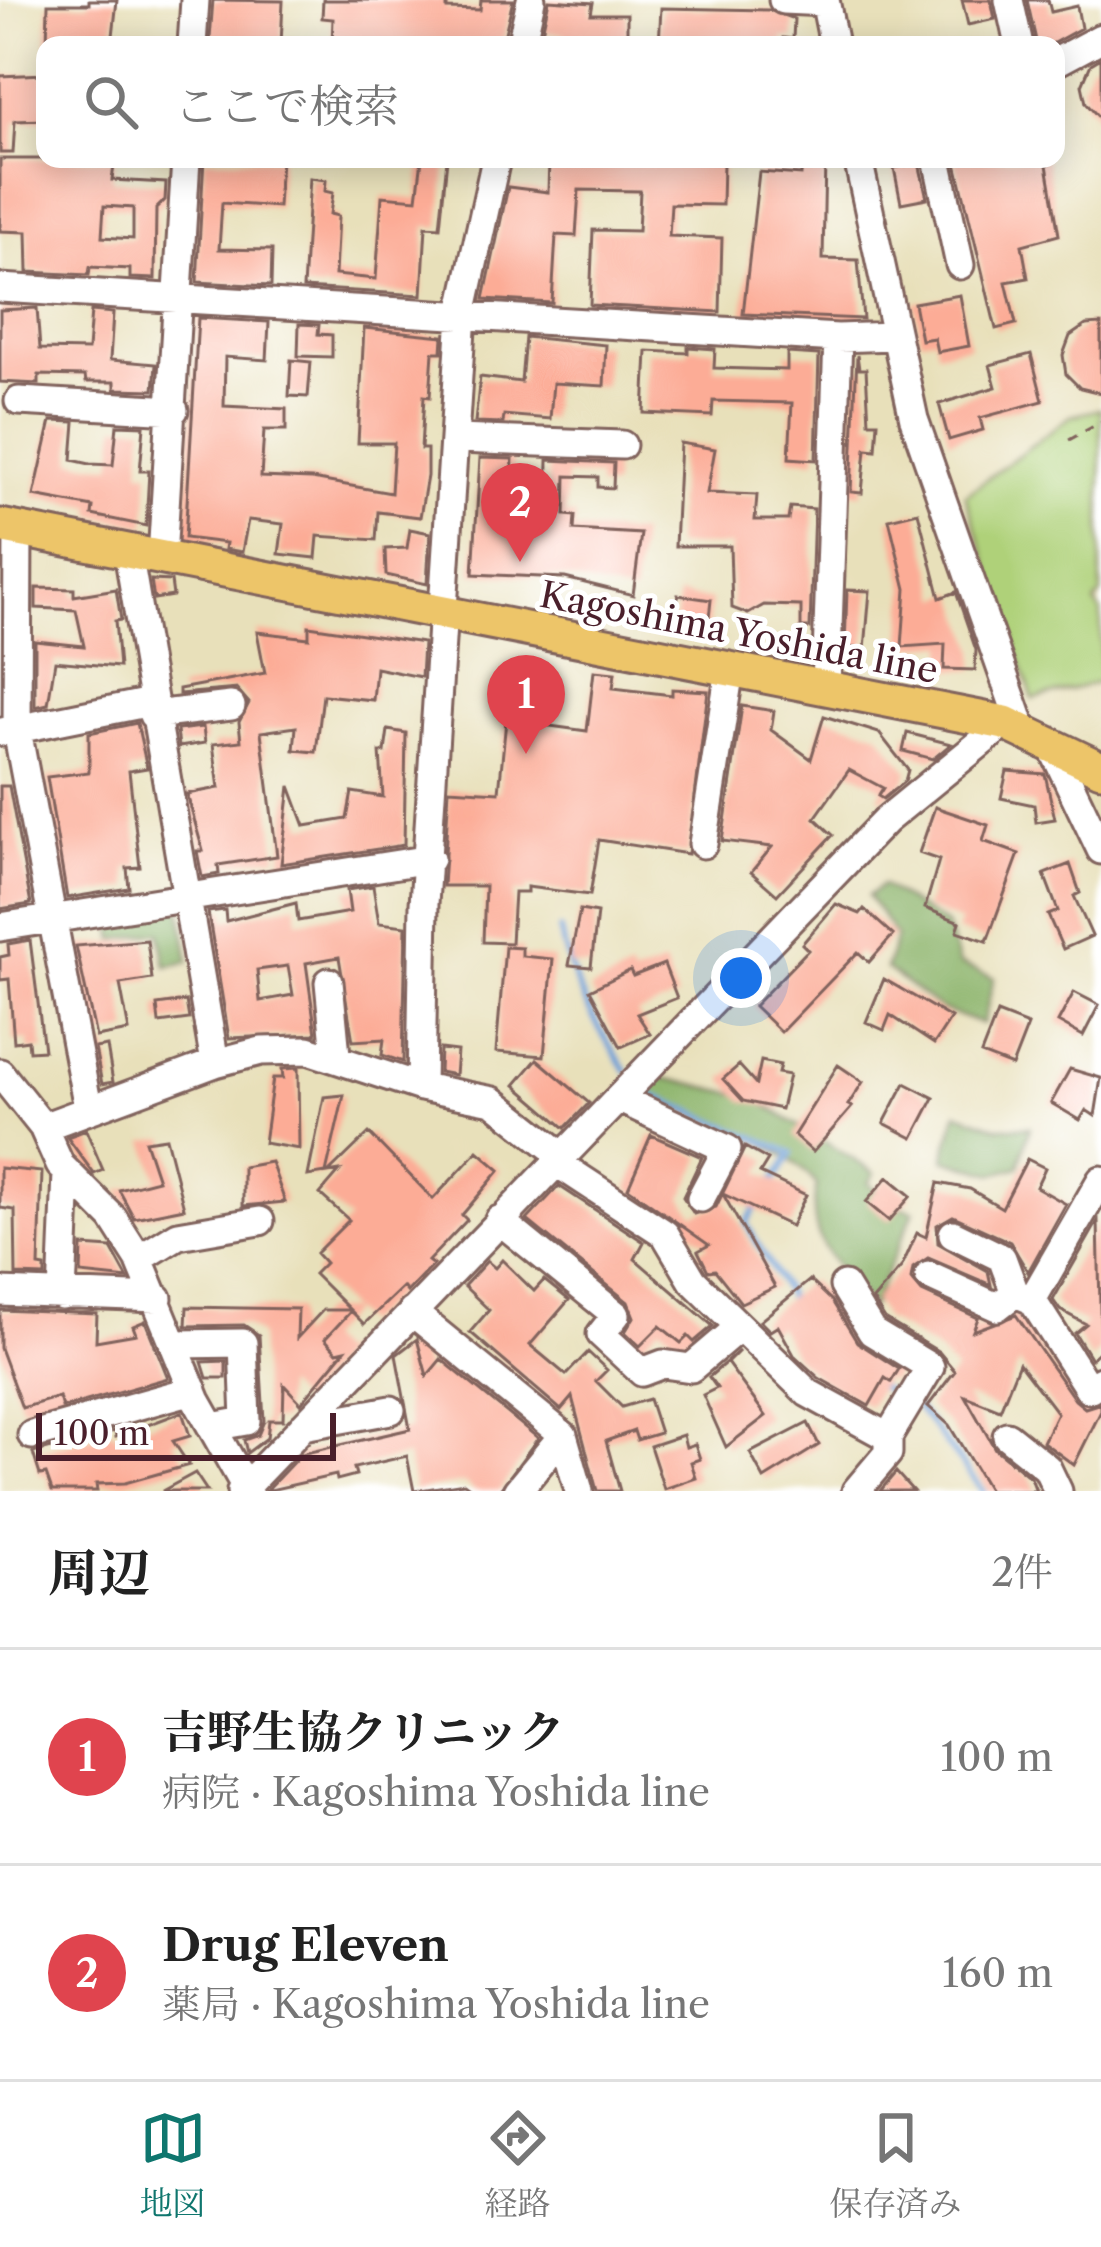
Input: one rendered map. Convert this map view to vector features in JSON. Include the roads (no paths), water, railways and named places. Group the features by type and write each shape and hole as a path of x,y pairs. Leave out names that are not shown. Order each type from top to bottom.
{"main road":[{"name":"Kagoshima Yoshida line","path":"9,528 826,687 1026,732 1101,769"}],"street":[{"path":"192,36 194,0"},
{"path":"523,36 531,0"},
{"path":"783,0 825,1 832,36"},
{"path":"1010,0 1017,36"},
{"path":"1065,57 1101,38"},
{"path":"162,558 185,168"},
{"path":"421,1087 462,314 494,168"},
{"path":"860,168 892,336 914,419 1026,732 1101,850"},
{"path":"940,168 960,265"},
{"path":"0,288 838,338 892,336"},
{"path":"826,687 838,338"},
{"path":"19,400 174,410"},
{"path":"457,439 622,446"},
{"path":"9,528 8,716 56,918 88,1108"},
{"path":"128,552 215,1063"},
{"path":"703,844 730,669"},
{"path":"8,716 231,706"},
{"path":"0,1073 43,1127 68,1173 113,1218 139,1259 193,1390 245,1489 560,1154 620,1099 886,820 1026,732"},
{"path":"0,927 430,859"},
{"path":"329,982 337,1055"},
{"path":"43,1127 215,1063 289,1049 337,1055 421,1087 493,1101 560,1154 563,1167 665,1234 693,1281 736,1329 808,1393 899,1417"},
{"path":"620,1099 727,1149 701,1198"},
{"path":"62,1296 68,1173"},
{"path":"929,1276 997,1307 1023,1296 1101,1180"},
{"path":"499,1220 616,1315 601,1334 642,1372 663,1364 691,1369 736,1329"},
{"path":"139,1259 178,1235 260,1221"},
{"path":"953,1234 1002,1258 1089,1389 1101,1381"},
{"path":"844,1286 872,1332 930,1367 899,1417 888,1453 856,1491"},
{"path":"0,1292 158,1298"},
{"path":"412,1312 563,1436 579,1491"},
{"path":"176,1344 243,1343 247,1421 212,1427"},
{"path":"32,1436 193,1390"},
{"path":"303,1426 391,1410"},
{"path":"518,1491 563,1436"},
{"path":"1006,1436 1047,1468 1058,1491"}],"waterway":[{"path":"560,930 586,1003 626,1070"},
{"path":"650,1094 792,1153 770,1187"},
{"path":"759,1203 746,1223 793,1305"},
{"path":"875,1384 900,1398"},
{"path":"917,1407 983,1491"}],"place":[{"name":"Drug Eleven","path":"520,562"},
{"name":"吉野生協クリニック","path":"526,754"}]}
